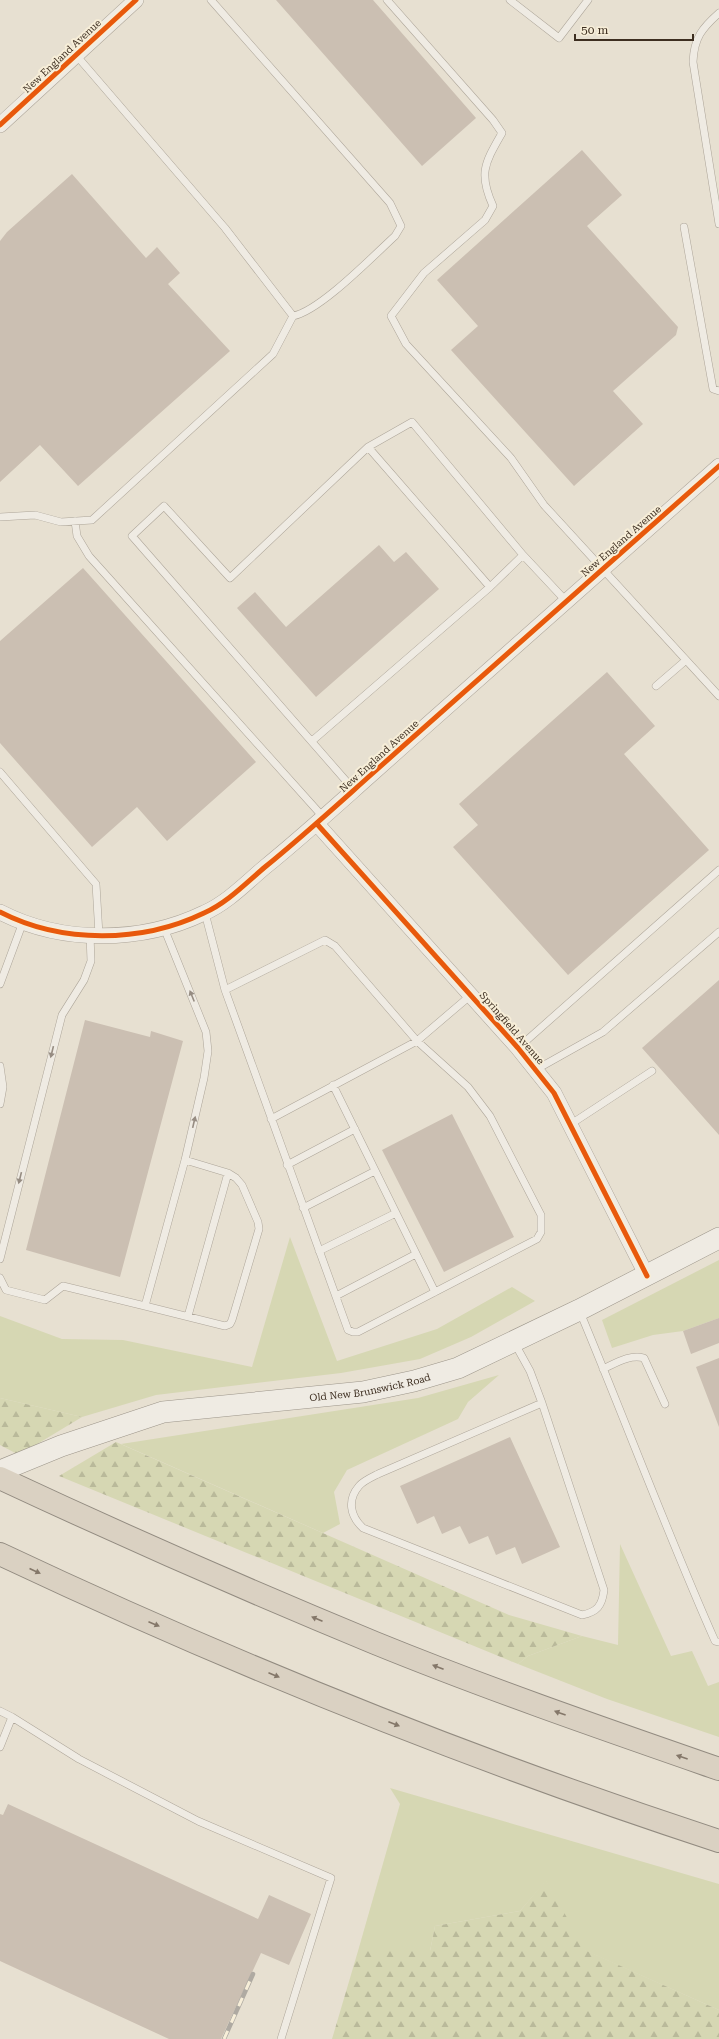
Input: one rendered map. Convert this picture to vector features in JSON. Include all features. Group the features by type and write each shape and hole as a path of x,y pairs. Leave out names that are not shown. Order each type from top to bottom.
{"highway":[{"path":"0,1478 108,1529 376,1643 502,1692 719,1770"},
{"path":"0,1554 133,1615 349,1706 575,1792 719,1841"}],"main road":[{"name":"Old New Brunswick Road","path":"0,1471 61,1446 163,1412 362,1392 414,1381 458,1368 579,1310 719,1238"}],"street":[{"name":"New England Avenue","path":"0,125 136,0"},
{"name":"New England Avenue","path":"0,912 23,922 63,932 95,935 141,933 164,928 205,913 226,900 321,821 719,466"},
{"name":"Springfield Avenue","path":"321,821 537,1069 554,1093 571,1124 647,1276"}],"lane":[{"path":"0,517 35,515 61,522 92,520 273,354 293,316 312,309 320,304 395,236 401,226 390,204 211,0"},
{"path":"387,0 488,114 502,133 486,160 484,187 493,206 485,220 424,273 391,316 406,344 511,458 544,505 603,568 685,661 719,696"},
{"path":"510,0 559,38 588,0"},
{"path":"719,13 707,24 698,37 693,48 693,62 719,224"},
{"path":"76,55 225,228 293,316"},
{"path":"684,227 713,389 719,391"},
{"path":"354,790 132,536 164,506 230,578 368,447 412,422 523,555 566,601"},
{"path":"368,447 490,587"},
{"path":"75,521 77,536 90,556 321,821"},
{"path":"312,741 490,587 523,555"},
{"path":"656,686 685,661"},
{"path":"0,772 96,884 95,935 91,961 84,980 62,1015 0,1259"},
{"path":"518,1048 719,870"},
{"path":"205,913 225,990 287,1165 348,1330 358,1332 537,1239 541,1232 540,1215 490,1116 468,1087 417,1041 335,946 325,940 225,990"},
{"path":"0,984 23,922"},
{"path":"145,1306 185,1160 204,1078 208,1051 206,1032 164,928"},
{"path":"537,1069 603,1032 719,932"},
{"path":"271,1119 417,1041 471,995"},
{"path":"0,1066 3,1087 0,1104"},
{"path":"571,1124 652,1071"},
{"path":"333,1086 434,1292"},
{"path":"287,1165 355,1129"},
{"path":"0,1278 6,1290 45,1300 63,1286 225,1326 230,1324 258,1229 258,1222 242,1185 236,1178 228,1173 185,1160"},
{"path":"303,1208 375,1171"},
{"path":"188,1316 228,1173"},
{"path":"319,1251 396,1213"},
{"path":"336,1296 416,1254"},
{"path":"579,1310 651,1486 673,1546 715,1641 719,1642"},
{"path":"514,1342 530,1371 542,1403 604,1590 600,1606 592,1613 582,1615 363,1528 354,1520 351,1509 359,1485 378,1474 542,1403"},
{"path":"603,1369 628,1358 637,1356 644,1358 665,1404"},
{"path":"0,1711 79,1759 198,1821 331,1878 280,2039"},
{"path":"0,1747 12,1717"}],"green space":[{"path":"290,1237 337,1361 437,1329 512,1287 535,1301 471,1337 420,1359 341,1373 156,1395 82,1417 0,1398 0,1316 62,1339 123,1340 252,1367"},
{"path":"719,1260 719,1318 683,1331 653,1335 612,1348 602,1320"},
{"path":"499,1375 468,1402 458,1419 347,1470 334,1492 340,1524 323,1533 121,1444 418,1398"},
{"path":"0,1398 82,1417 19,1455 0,1445"},
{"path":"116,1442 509,1615 582,1636 528,1656 518,1664 59,1476"},
{"path":"620,1544 671,1656 692,1651 708,1686 719,1682 719,1737 607,1699 518,1664 528,1656 582,1636 618,1645"},
{"path":"390,1788 719,1884 719,2010 584,1950 546,1881 520,1911 435,1926 430,1951 358,1951 400,1804"},
{"path":"546,1880 585,1950 719,2010 719,2039 332,2039 358,1951 430,1951 435,1926 520,1911"}],"building":[{"path":"276,0 373,0 476,118 422,166"},
{"path":"582,150 622,195 587,226 678,327 676,335 613,391 643,424 574,486 451,350 478,326 437,280"},
{"path":"72,174 146,258 157,247 180,273 168,284 230,351 78,486 40,445 0,482 0,241 7,232"},
{"path":"379,545 394,562 406,552 439,589 316,697 237,608 255,592 286,627"},
{"path":"83,568 256,762 167,841 137,807 92,847 0,743 0,641"},
{"path":"607,672 655,726 624,754 709,850 568,975 453,847 478,825 459,804"},
{"path":"719,980 719,1135 642,1048"},
{"path":"85,1020 150,1037 151,1031 183,1041 120,1277 26,1250"},
{"path":"452,1114 514,1237 444,1272 382,1150"},
{"path":"719,1318 719,1343 691,1354 683,1331"},
{"path":"719,1358 719,1427 696,1367"},
{"path":"510,1437 560,1547 522,1564 515,1547 496,1555 488,1536 469,1544 460,1526 442,1534 434,1516 417,1524 400,1486"},
{"path":"8,1804 258,1919 269,1895 311,1914 289,1965 261,1953 221,2039 169,2039 0,1961 0,1814 3,1815"}],"railway":[{"path":"224,2039 253,1974"}],"cycle path":[{"path":"0,125 136,0"},
{"path":"0,912 49,930 102,936 155,930 180,923 221,904 319,821 719,466"},
{"path":"317,824 518,1048 554,1093 647,1276"}]}
